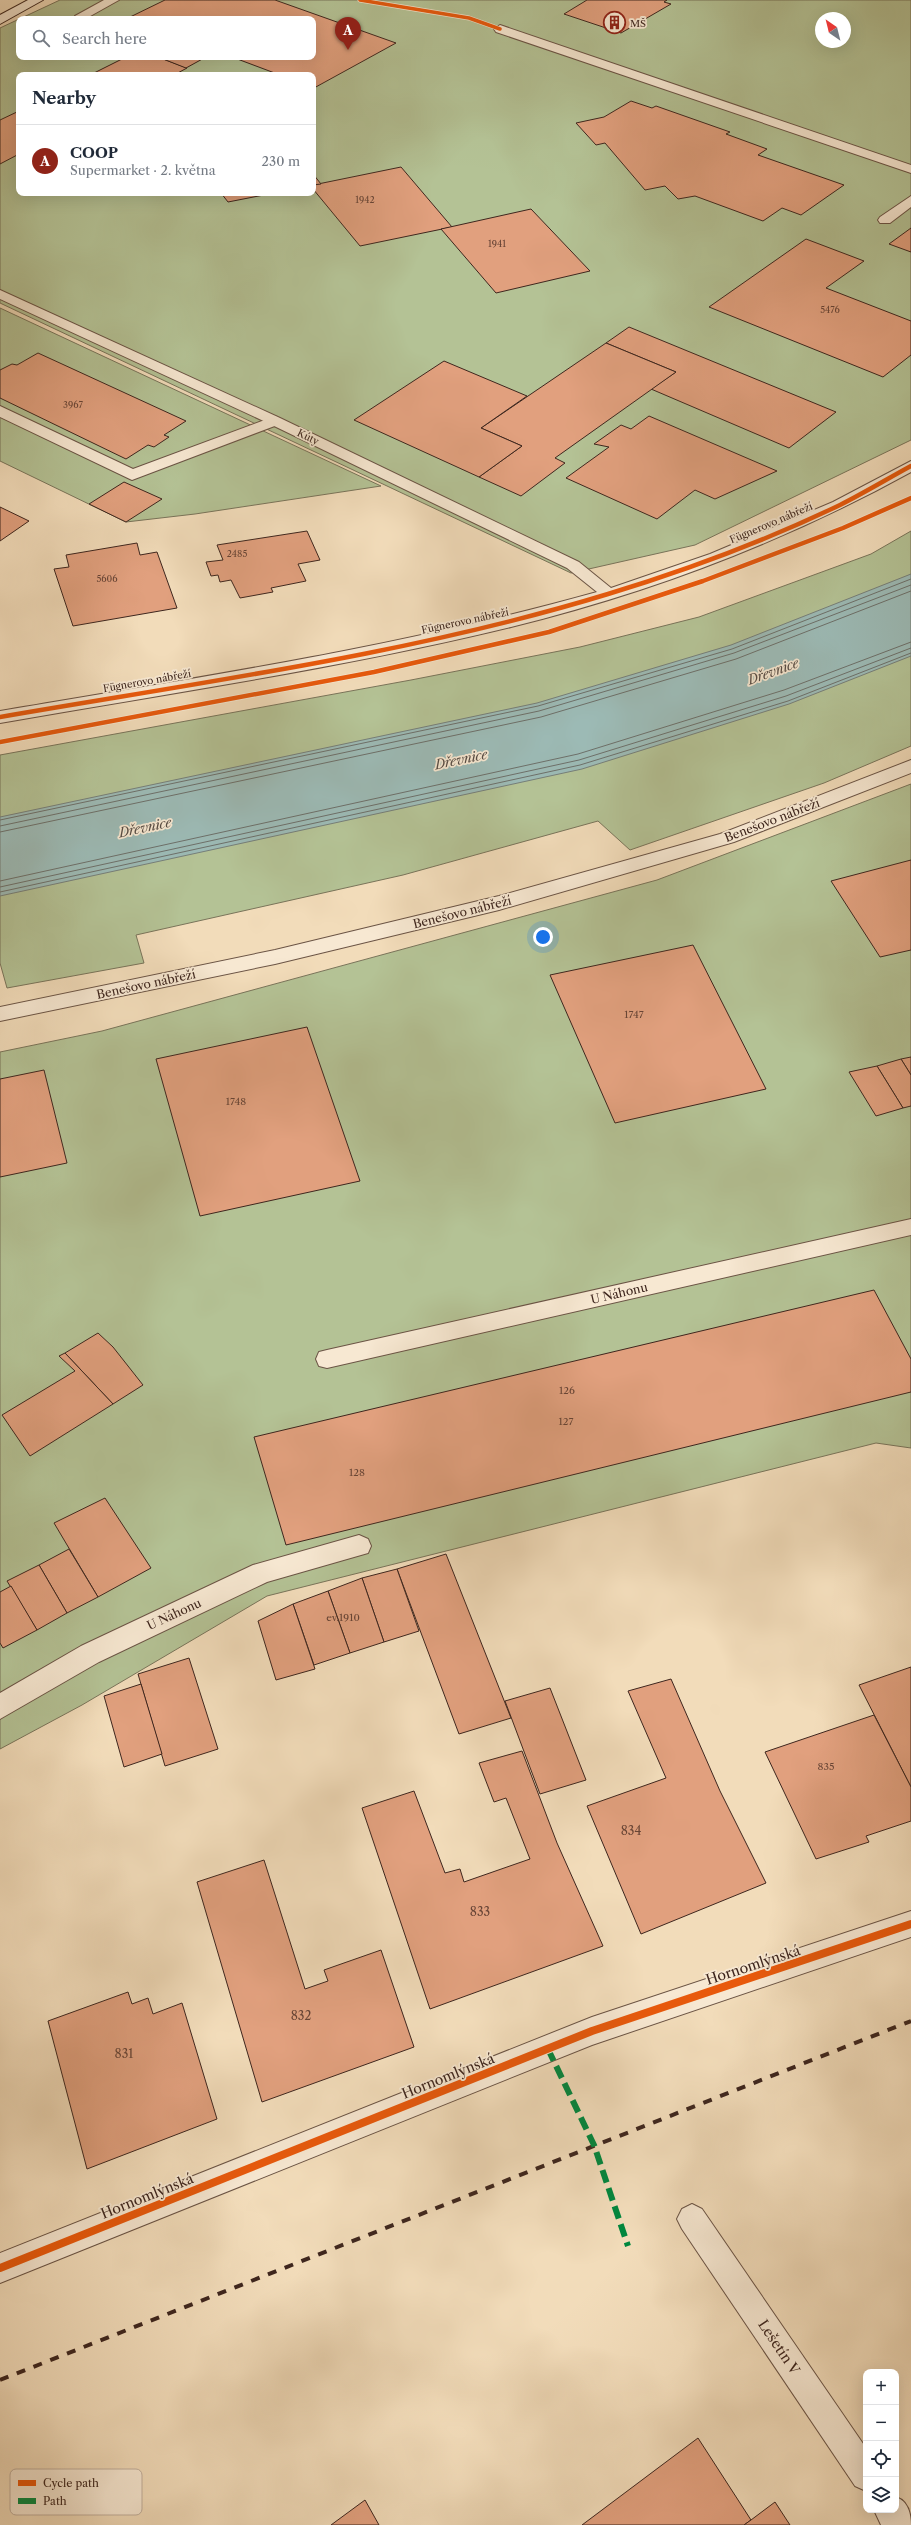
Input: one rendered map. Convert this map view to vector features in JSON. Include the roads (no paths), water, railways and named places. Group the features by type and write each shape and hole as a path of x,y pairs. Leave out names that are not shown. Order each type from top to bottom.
{"street":[{"path":"0,20 37,0"},
{"path":"81,16 113,0"},
{"path":"500,29 911,169"},
{"path":"885,220 911,200"},
{"name":"Kúty","path":"0,294 275,421 573,565 609,594"},
{"path":"0,411 132,475 275,421"},
{"name":"Fügnerovo nábřeží","path":"0,718 348,656 509,622 609,594 716,557 839,505 911,466"},
{"name":"Benešovo nábřeží","path":"0,1014 275,957 499,903 727,838 911,766"},
{"name":"U Náhonu","path":"327,1359 911,1227"},
{"name":"U Náhonu","path":"0,1707 90,1654 262,1573 359,1546"},
{"name":"Hornomlýnská","path":"0,2268 592,2031 911,1924"},
{"name":"Lešetín V","path":"692,2219 863,2471"},
{"path":"892,2513 900,2525"}],"water":[{"name":"Dřevnice","path":"911,574 911,656 789,704 582,769 0,896 0,817 537,703 731,645"}],"railway":[{"path":"0,2380 911,2021"}],"place":[{"name":"MŠ","path":"615,23"},
{"name":"COOP","path":"348,50"}]}
